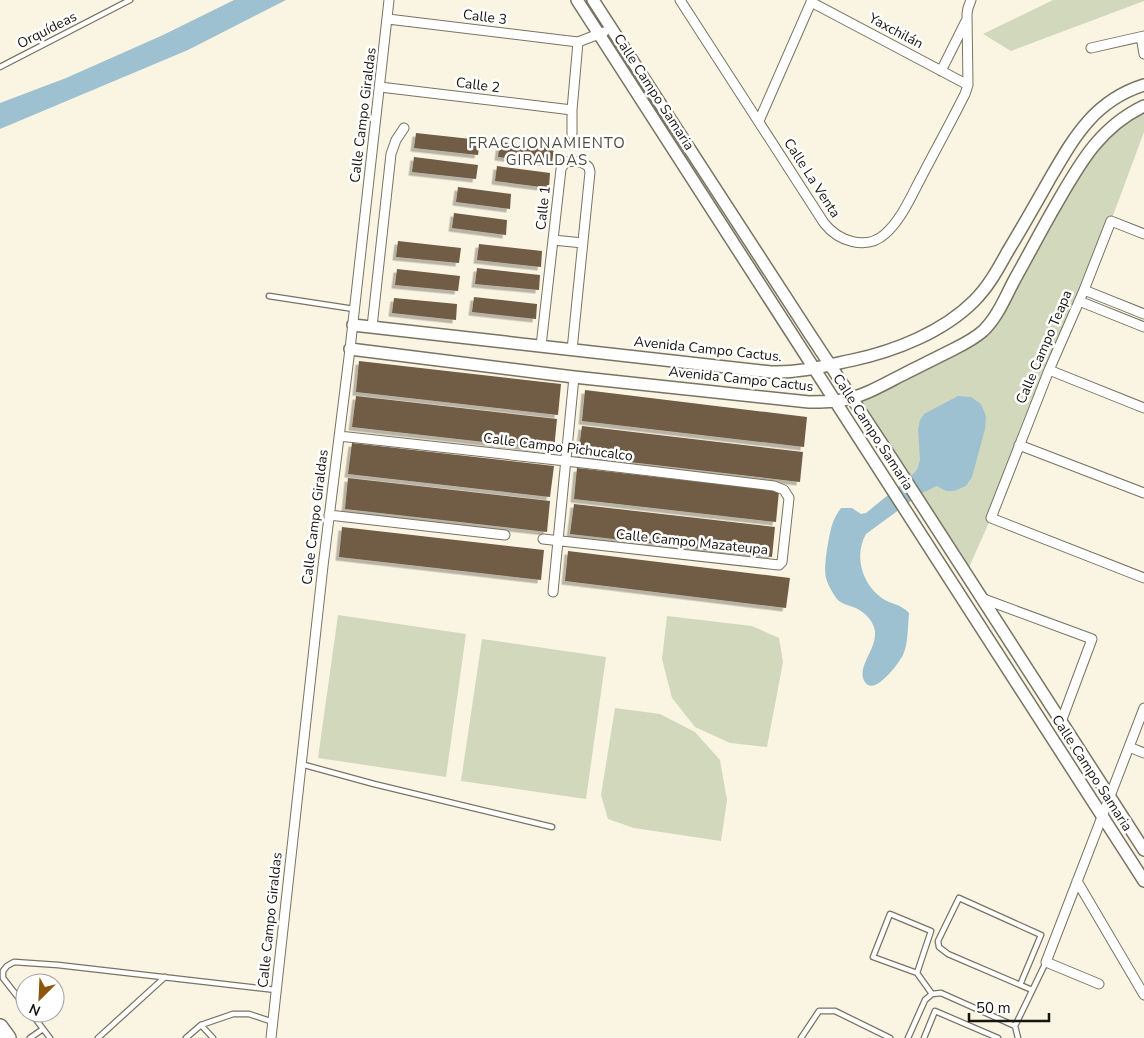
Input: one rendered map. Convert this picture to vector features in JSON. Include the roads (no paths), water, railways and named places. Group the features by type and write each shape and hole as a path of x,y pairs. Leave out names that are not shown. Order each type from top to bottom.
{"main road":[{"path":"0,1027 8,1038"}],"street":[{"name":"Calle Campo Giraldas","path":"271,1038 329,515 390,0"},
{"name":"Calle Campo Samaria","path":"577,0 1144,881"},
{"name":"Calle Campo Samaria","path":"593,0 1144,850"},
{"name":"Calle La Venta","path":"685,3 826,226 840,238 861,243 870,242 884,235 903,212 965,94 968,85 967,19 971,0"},
{"path":"759,121 812,1"},
{"name":"Yaxchilán","path":"812,1 968,85"},
{"name":"Calle 3","path":"388,19 578,42"},
{"path":"941,71 967,19"},
{"path":"572,134 572,110 578,42 599,35 611,28"},
{"path":"1091,48 1142,36 1144,54"},
{"name":"Avenida Campo Cactus.","path":"353,325 770,372 800,372 875,355 896,348 932,331 974,301 994,276 1069,146 1083,126 1102,108 1126,92 1144,85"},
{"name":"Calle 2","path":"380,87 572,110"},
{"name":"Avenida Campo Cactus","path":"350,349 574,377 809,402 836,401 852,398 946,353 973,339 983,331 994,317 1079,165 1096,142 1113,125 1144,106"},
{"path":"372,327 391,154 396,140 404,128"},
{"name":"Calle 1","path":"541,346 561,169 565,162 568,161 586,165 590,172 572,350"},
{"name":"Calle Campo Teapa","path":"1144,234 1111,221 1084,290 1049,370 991,518 1144,578"},
{"path":"553,240 583,243"},
{"path":"1084,290 1144,314"},
{"path":"1079,300 1144,327"},
{"path":"1049,370 1144,408"},
{"path":"553,592 574,377"},
{"name":"Calle Campo Pichucalco","path":"339,436 774,486"},
{"path":"1019,445 1144,493"},
{"name":"Calle Campo Mazateupa","path":"543,539 780,565 782,562 789,498 784,490 774,486"},
{"path":"329,515 505,535"},
{"path":"981,598 1092,639 1061,722"},
{"path":"1099,984 1046,962 1144,708"},
{"path":"1129,746 1144,752"},
{"path":"1077,881 1144,995"}],"lane":[{"name":"Orquídeas","path":"0,67 130,0"},
{"path":"269,296 354,309"},
{"path":"301,764 552,828"},
{"path":"1020,985 1041,935 958,898 938,942 939,947 948,954 1020,985 1032,990"},
{"path":"917,973 932,931 890,914 873,957 917,973 932,994"},
{"path":"15,993 3,978 3,971 14,962 276,990"},
{"path":"1018,1038 1015,1026 1046,962"},
{"path":"98,1038 165,977"},
{"path":"908,1038 925,1000 932,994 941,993 1015,1026"},
{"path":"801,1038 819,1011 835,1011 890,1038"},
{"path":"924,1038 936,1011 998,1038"},
{"path":"186,1038 201,1025 233,1014 249,1014 272,1022"},
{"path":"38,1023 50,1038"},
{"path":"201,1025 213,1038"},
{"path":"30,1038 43,1029"}],"water":[{"path":"234,0 286,0 188,50 0,129 0,103 66,78 163,35"},
{"path":"958,396 971,397 981,404 986,416 985,429 972,477 966,486 954,491 946,491 937,486 922,493 866,534 862,543 860,562 862,571 871,587 885,600 900,606 909,613 907,640 903,655 891,672 872,686 867,684 863,678 863,672 874,640 874,627 871,620 863,612 839,601 833,594 826,578 825,567 832,525 841,508 852,508 861,514 866,513 917,470 920,460 918,430 920,420 924,414"}],"district":[{"name":"FRACCIONAMIENTO GIRALDAS","path":"547,152"}]}
